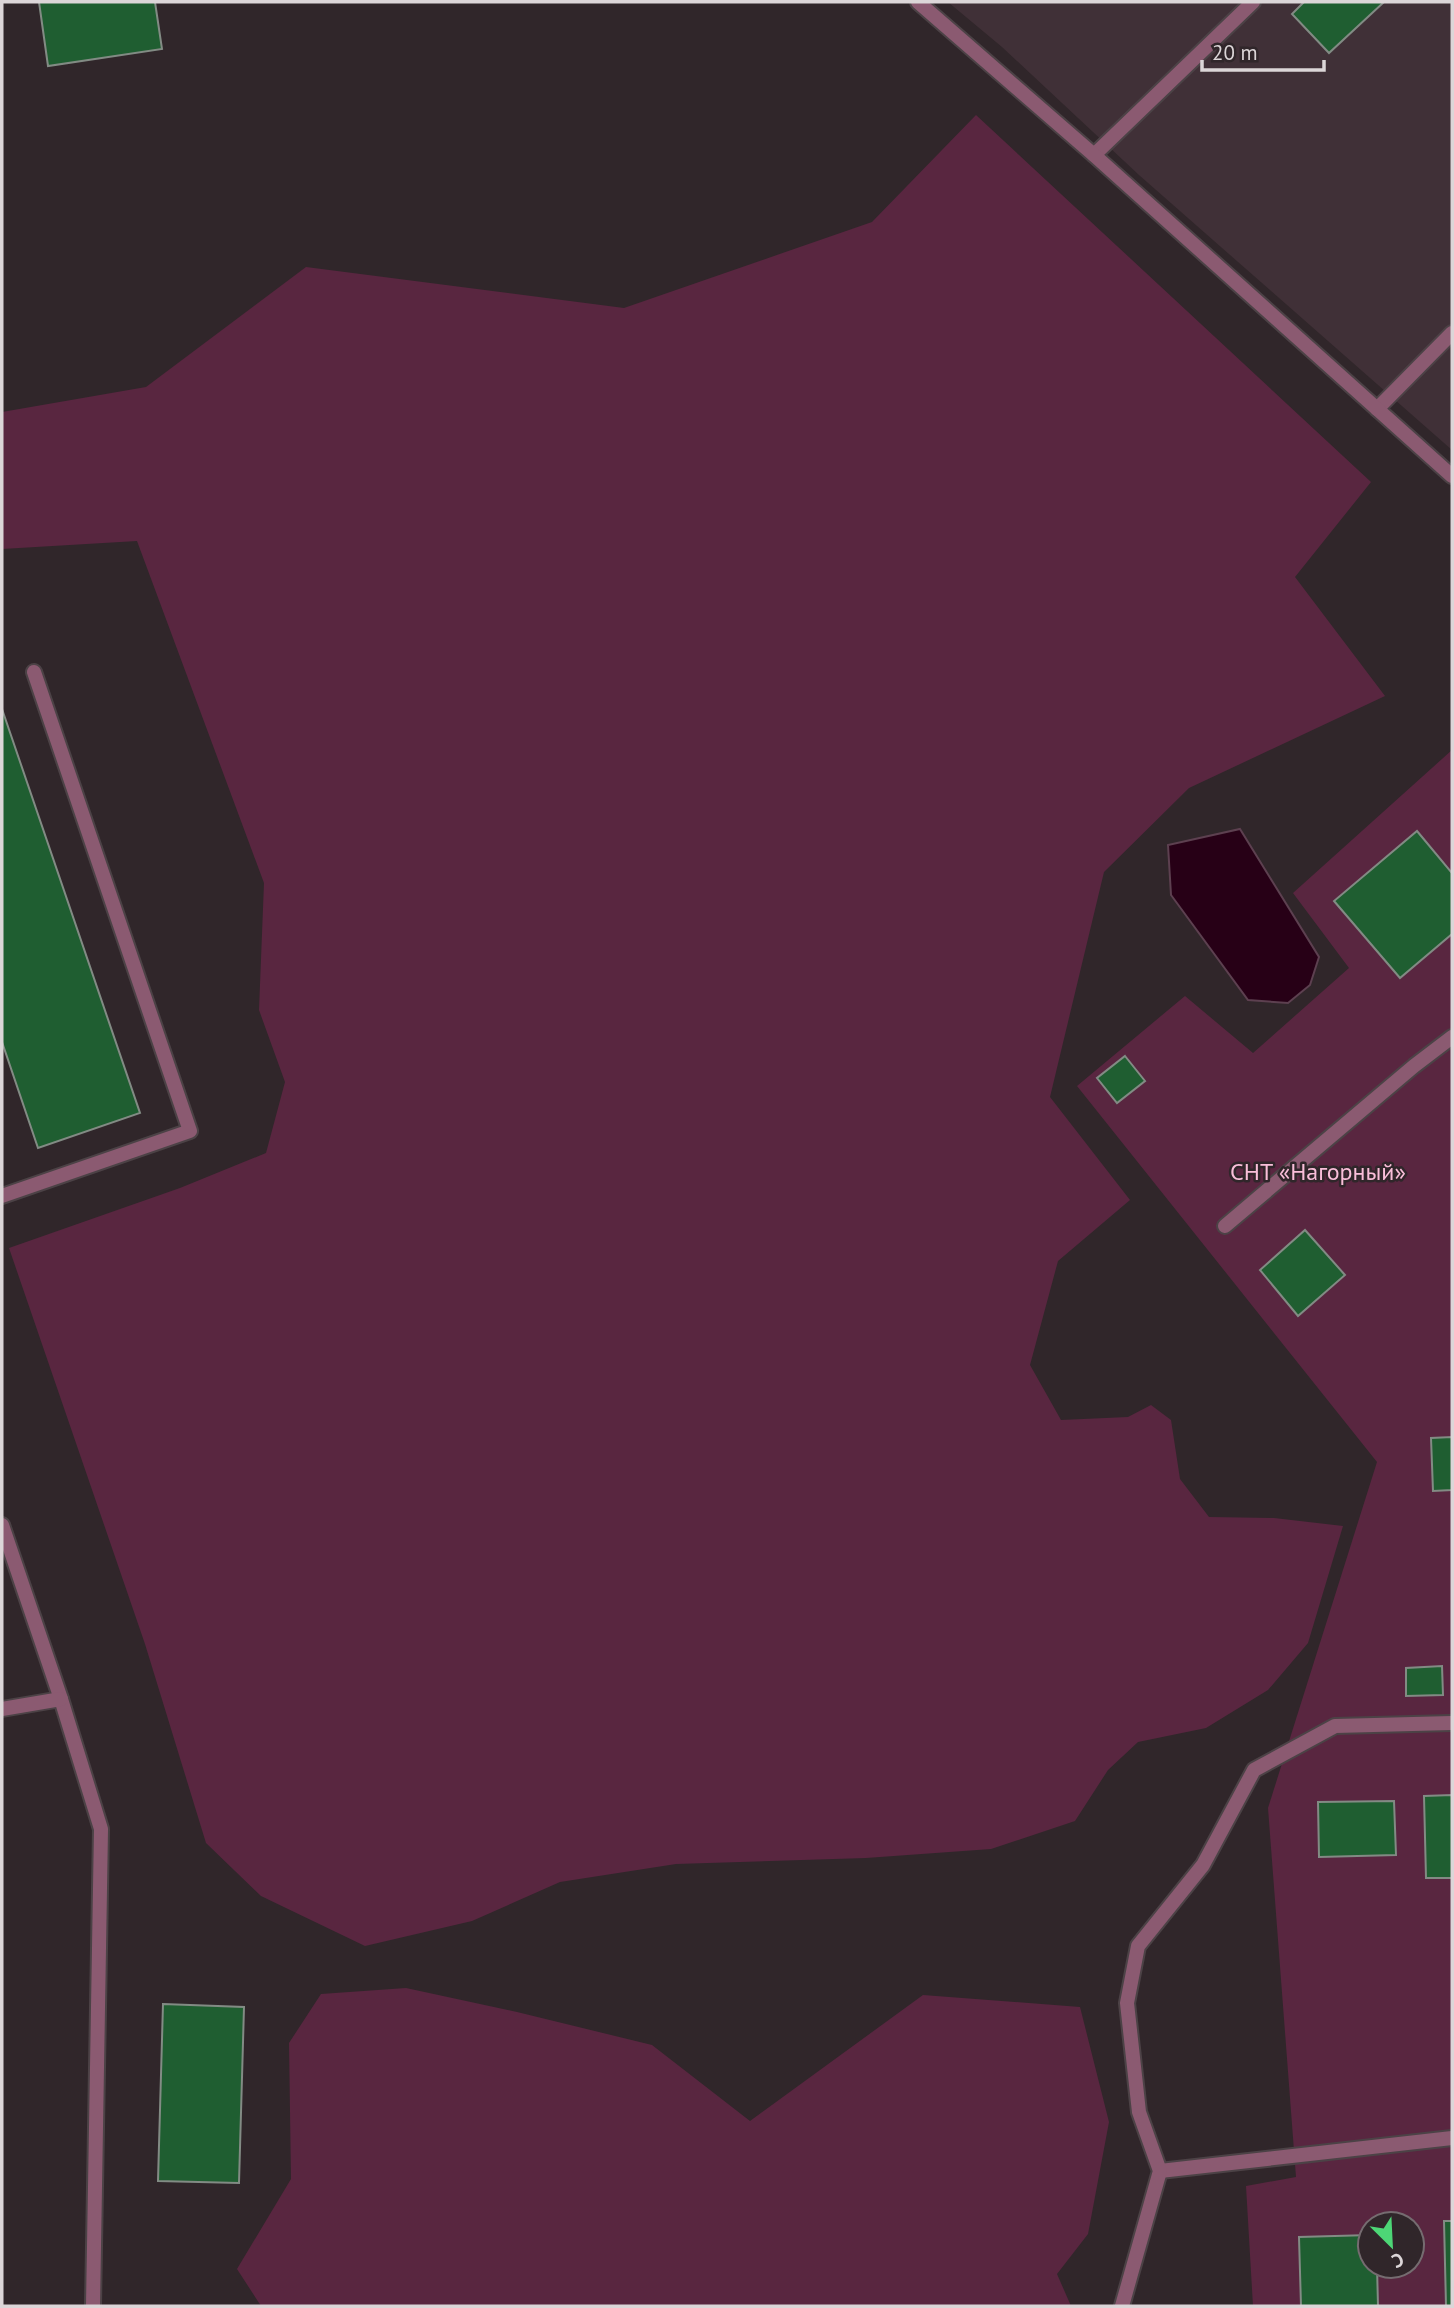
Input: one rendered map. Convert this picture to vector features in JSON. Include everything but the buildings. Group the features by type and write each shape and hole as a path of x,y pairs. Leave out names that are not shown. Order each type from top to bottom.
{"street":[{"path":"918,2 1094,155 1452,476"},
{"path":"1094,155 1253,2"},
{"path":"1377,409 1452,333"},
{"path":"2,1196 190,1131 34,672"},
{"path":"1225,1226 1452,1037"},
{"path":"2,1525 61,1699 101,1829 93,2306"},
{"path":"2,1709 61,1699"},
{"path":"1122,2306 1160,2171 1139,2112 1127,2003 1138,1946 1203,1865 1254,1770 1335,1726 1452,1723"},
{"path":"1160,2171 1452,2138"}],"shaded area":[{"path":"948,2 1452,2 1452,450 1139,175 1002,47"},
{"path":"1240,829 1319,957 1310,985 1288,1003 1248,1000 1171,895 1168,845"}],"green space":[{"path":"976,115 1371,482 1295,577 1385,696 1189,788 1104,872 1050,1097 1130,1200 1058,1261 1030,1365 1061,1420 1128,1417 1151,1405 1171,1420 1180,1479 1209,1517 1274,1518 1343,1526 1308,1643 1268,1690 1206,1728 1138,1742 1108,1770 1075,1821 991,1849 866,1858 676,1864 560,1882 472,1921 365,1946 261,1896 206,1843 145,1644 9,1248 180,1188 266,1153 285,1082 259,1010 264,883 137,541 2,549 2,412 146,387 306,267 624,308 872,222"},
{"name":"СНТ «Нагорный»","path":"1452,750 1452,2306 1253,2306 1246,2186 1296,2177 1268,1808 1377,1462 1077,1086 1185,996 1253,1053 1349,968 1293,893"},
{"path":"406,1988 652,2045 750,2121 923,1995 1080,2007 1109,2122 1088,2234 1057,2274 1071,2306 261,2306 237,2269 291,2179 289,2043 321,1994"}]}
